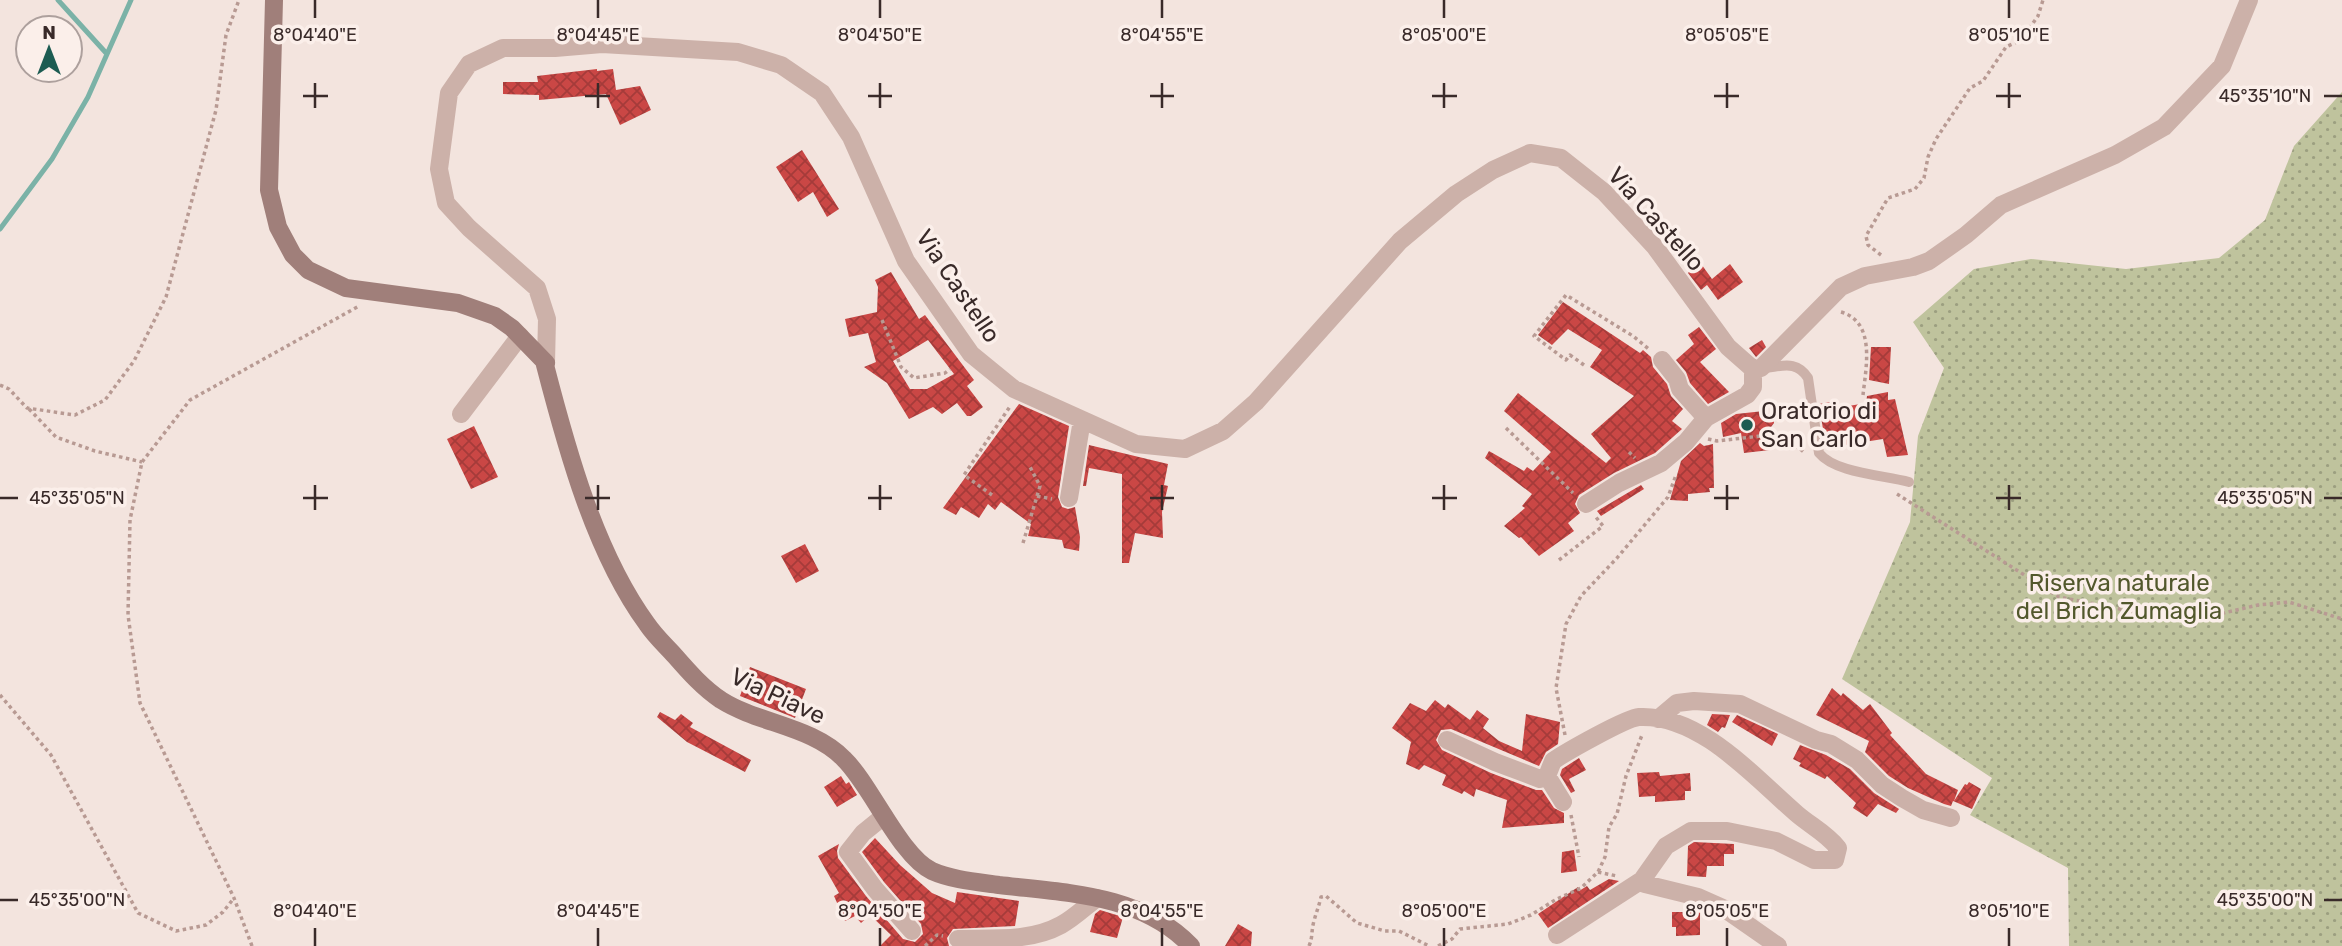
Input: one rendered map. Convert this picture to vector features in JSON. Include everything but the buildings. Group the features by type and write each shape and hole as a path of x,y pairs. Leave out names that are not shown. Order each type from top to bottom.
{"street":[{"path":"274,0 270,190 278,227 293,255 308,270 346,288 458,303 495,316 520,336 546,363"},
{"path":"1586,504 1619,483 1661,463 1693,434 1706,418 1747,395 1753,387 1757,369 1841,287 1865,276 1930,261 1966,236 2001,205 2115,155 2164,127 2222,66 2249,0"},
{"name":"Via Castello","path":"546,363 547,319 537,288 469,228 446,203 439,169 449,93 469,64 503,48 602,44 738,52 781,65 822,93 851,136 906,261 971,354 1018,391 1136,444 1185,449 1223,430 1256,402 1400,241 1456,194 1493,170 1530,153 1561,158 1604,192 1654,247 1728,347 1757,369"},
{"path":"461,414 520,336"},
{"path":"1662,360 1677,379 1680,389 1706,418"},
{"name":"Via Piave","path":"546,363 557,411 584,500 619,576 647,624 694,678 721,699 750,715 819,740 844,758 912,853 930,870 973,882 1122,903 1157,918 1191,946"},
{"path":"1069,498 1082,420"},
{"path":"1658,719 1678,703 1740,704 1816,740 1831,744 1857,761 1882,785 1902,798 1923,810 1951,818"},
{"path":"1447,740 1540,779 1547,776 1553,761 1567,751 1636,717 1685,725 1751,772 1799,816 1828,835 1838,848 1835,860 1814,860 1776,841 1727,831 1691,831 1666,846 1642,880 1557,935"},
{"path":"1547,776 1563,802"},
{"path":"884,816 863,833 848,852 875,889 912,931"},
{"path":"1642,880 1645,884 1698,897 1725,909 1778,946"},
{"path":"958,939 1020,938 1044,933 1064,924 1097,898"}],"lane":[{"path":"1757,369 1792,365 1802,369 1808,378 1819,453 1825,460 1838,466 1909,482"}],"path":[{"path":"27,408 75,415 105,400 134,361 166,298 216,110 226,35 239,0"},
{"path":"1885,257 1868,245 1866,236 1888,198 1915,190 1924,178 1928,157 1936,139 1970,88 1983,81 2007,47 2021,40 2038,16 2043,0"},
{"path":"252,946 234,898 140,704 128,615 130,520 142,462 190,400 382,293"},
{"path":"1584,365 1570,355 1566,360 1534,336 1566,295 1633,336"},
{"path":"1814,313 1844,313 1860,324 1866,344 1863,395"},
{"path":"882,320 901,368 914,378 944,373 950,369"},
{"path":"0,384 9,389 56,437 95,451 142,462"},
{"path":"992,495 964,475 1005,417 1018,391"},
{"path":"1506,428 1560,481"},
{"path":"1693,434 1717,441 1778,434 1807,454"},
{"path":"1023,543 1040,485 1029,465"},
{"path":"1567,751 1556,688 1566,624 1581,596 1617,558 1668,496 1676,474"},
{"path":"1890,491 1899,494 2059,597 2146,614 2202,618 2258,605 2289,602 2342,619"},
{"path":"1559,560 1603,526 1586,504"},
{"path":"0,695 51,755 138,913 176,931 206,925 223,912 234,898"},
{"path":"1438,946 1451,939 1460,929 1508,924 1531,915 1581,888 1598,873 1605,857 1609,827 1617,814 1638,742 1643,733 1658,719"},
{"path":"1563,802 1575,827 1578,857"},
{"path":"1308,946 1314,936 1314,921 1319,912 1321,897 1326,896 1357,923 1385,931 1399,931 1429,946"}],"green space":[{"name":"Riserva naturale del Brich Zumaglia","path":"2342,92 2342,946 2069,946 2068,868 1970,815 1992,778 1842,679 1910,522 1918,436 1944,368 1913,322 1974,269 2031,259 2126,269 2219,258 2265,220 2294,146"}],"waterway":[{"path":"58,0 107,54"},
{"path":"0,229 52,159 88,97 131,0"}],"place":[{"name":"Oratorio di San Carlo","path":"1747,425"}]}
